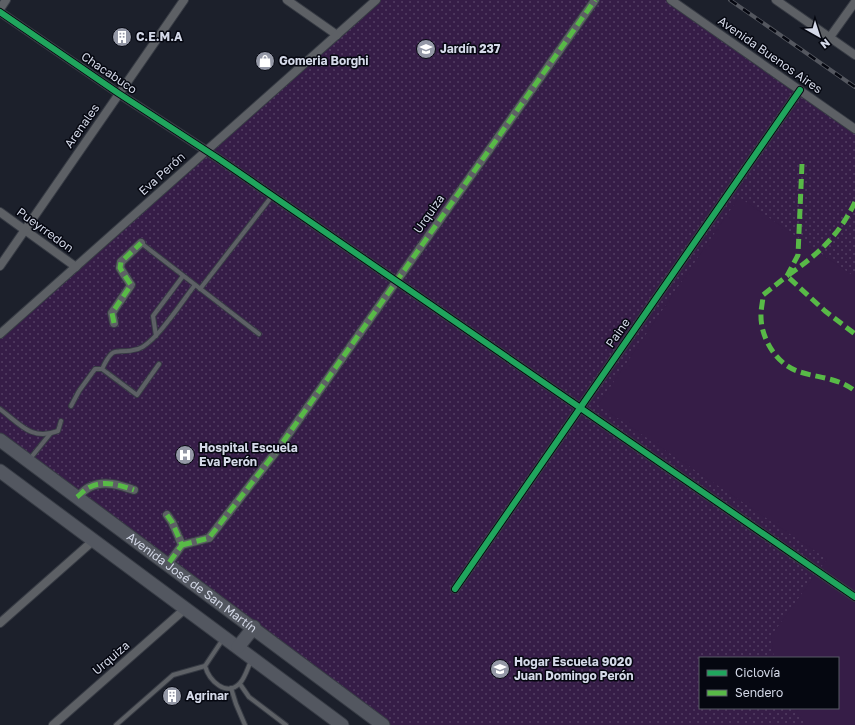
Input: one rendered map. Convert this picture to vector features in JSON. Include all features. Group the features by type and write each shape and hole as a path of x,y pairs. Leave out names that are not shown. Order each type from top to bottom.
{"main road":[{"name":"Avenida José de San Martín","path":"0,440 254,627 383,725"},
{"name":"Avenida José de San Martín","path":"1,474 94,540 342,725"},
{"path":"238,647 254,627"}],"street":[{"path":"0,10 6,0"},
{"name":"Arenales","path":"0,266 118,93 184,0"},
{"path":"287,0 337,35"},
{"name":"Eva Perón","path":"0,334 376,0"},
{"name":"Urquiza","path":"283,442 595,0"},
{"name":"Avenida Buenos Aires","path":"671,0 855,129"},
{"path":"776,0 855,55"},
{"path":"830,37 855,2"},
{"name":"Chacabuco","path":"0,10 118,93 207,151 855,597"},
{"name":"Paine","path":"455,589 800,90"},
{"name":"Pueyrredon","path":"0,212 76,267"},
{"path":"114,323 112,313 131,285 120,268 121,262 141,243"},
{"path":"168,564 182,545 209,538 275,453"},
{"path":"77,497 90,487 105,484 120,485 134,490"},
{"path":"167,515 172,522 182,545"},
{"path":"0,623 94,540"},
{"name":"Urquiza","path":"53,725 186,608"}],"lane":[{"path":"200,289 272,196"},
{"path":"141,243 259,334"},
{"path":"156,336 153,316 183,276"},
{"path":"102,369 108,356 113,352 139,349 156,336 195,285"},
{"path":"71,406 79,391 95,369 102,369 137,395 159,364"},
{"path":"0,409 30,432 37,434 50,434 58,431 61,420"},
{"path":"28,461 50,434"},
{"path":"116,725 173,675 205,666 224,637"},
{"path":"205,666 212,681 220,686 231,688 240,684 253,658"},
{"path":"240,684 249,697 286,725"},
{"path":"231,688 245,725"}],"shaded area":[{"path":"376,0 671,0 855,129 855,725 383,725 0,440 0,334"},
{"path":"739,197 855,277 855,725 806,725 795,709 839,709 839,657 774,657 771,636 827,559 598,405"}],"railway":[{"path":"730,0 855,87"}],"marked path":[{"path":"283,442 595,0"},
{"path":"802,164 798,255 787,276 763,295 761,314 763,332 771,349 777,357 791,368 800,372 842,383 855,391"},
{"path":"855,202 842,225 826,244 787,276 825,311 855,334"},
{"path":"114,323 112,313 131,285 120,268 121,262 141,243"},
{"path":"182,545 209,538 275,453"},
{"path":"77,497 88,488 101,484 118,485 134,490"},
{"path":"167,515 172,522 182,545 168,564"}],"cycle path":[{"path":"0,12 118,93 219,159 855,597"},
{"path":"455,589 800,90"}],"place":[{"name":"C.E.M.A","path":"122,37"},
{"name":"Jardín 237","path":"426,49"},
{"name":"Gomeria Borghi","path":"265,61"},
{"name":"Hospital Escuela Eva Perón","path":"185,455"},
{"name":"Hogar Escuela 9020 Juan Domingo Perón","path":"500,669"},
{"name":"Agrinar","path":"172,696"}]}
